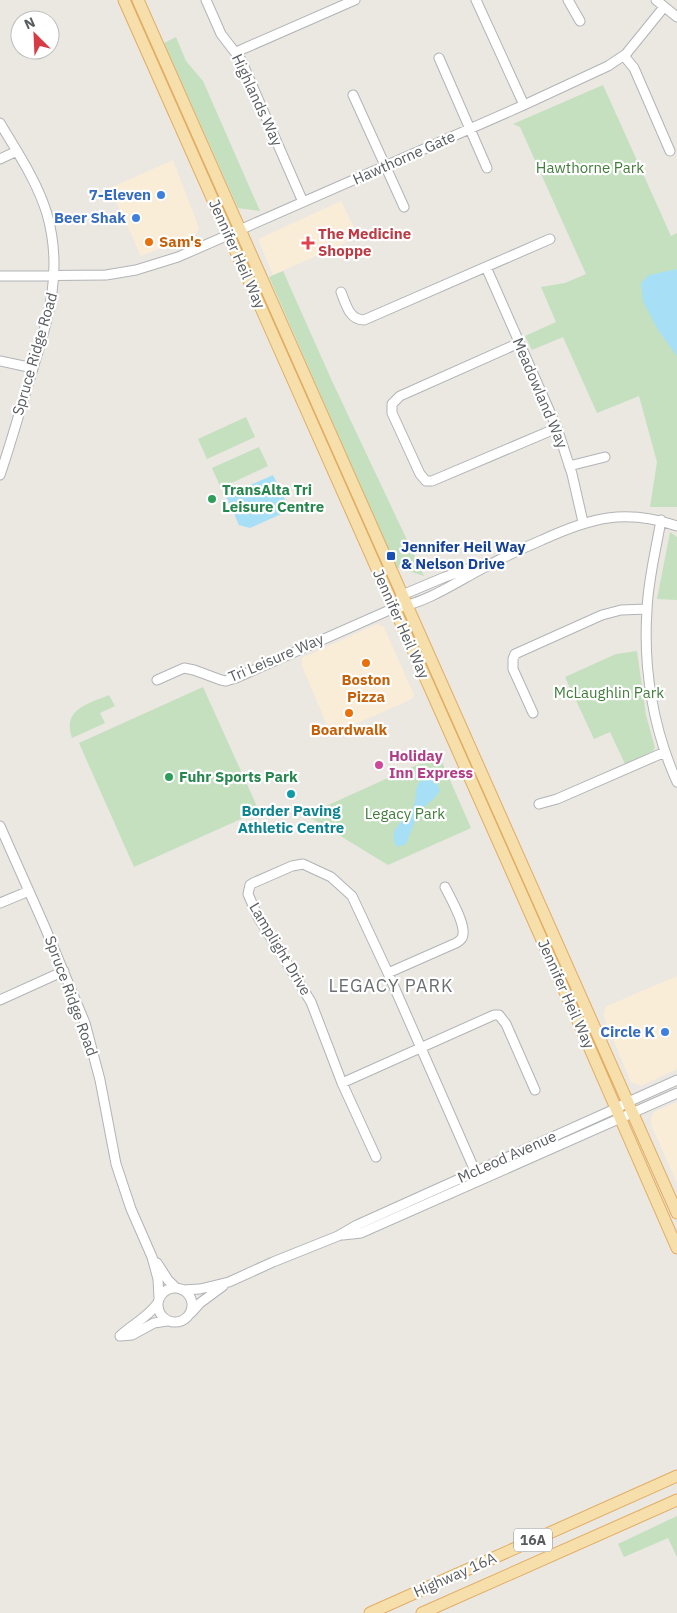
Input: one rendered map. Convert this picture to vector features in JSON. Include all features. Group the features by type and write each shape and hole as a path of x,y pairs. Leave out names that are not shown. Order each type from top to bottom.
{"main road":[{"name":"Jennifer Heil Way","path":"124,0 619,1113 677,1248"},
{"name":"Jennifer Heil Way","path":"138,0 677,1213"},
{"name":"Highway 16A","path":"370,1613 677,1476"},
{"name":"Highway 16A","path":"422,1613 677,1500"}],"street":[{"name":"Highlands Way","path":"206,0 221,34 236,52 304,202"},
{"path":"236,52 355,0"},
{"path":"476,0 524,105"},
{"path":"568,0 580,21"},
{"path":"656,0 677,17"},
{"name":"Hawthorne Gate","path":"0,276 100,275 136,270 178,257 470,129 608,66 624,56 664,7"},
{"path":"624,56 634,68 670,151"},
{"path":"439,58 487,168"},
{"path":"353,95 404,207"},
{"name":"Spruce Ridge Road","path":"0,123 39,192 47,214 53,243 55,276 52,301 33,368 3,458 0,475"},
{"path":"0,159 17,151"},
{"path":"341,292 353,317 357,320 364,320 550,239"},
{"name":"Meadowland Way","path":"486,267 557,428 583,522"},
{"path":"519,344 400,396 392,404 392,414 420,474 426,481 432,482 557,428"},
{"path":"0,361 33,368"},
{"path":"569,466 605,457"},
{"path":"394,608 445,577 500,558 583,522 610,517 630,516 661,520 677,526"},
{"path":"661,520 647,610 646,652 649,684 665,752 677,782"},
{"name":"Tri Leisure Way","path":"157,680 184,668 226,681 236,678 394,608"},
{"path":"533,713 513,670 512,659 515,654 602,615 621,610 647,610"},
{"path":"539,804 558,799 665,752"},
{"name":"Spruce Ridge Road","path":"0,826 85,1023 94,1053 111,1142 122,1186 152,1257 158,1278 158,1301"},
{"name":"Lamplight Drive","path":"376,1157 342,1083 311,1002 258,917 248,894 250,885 298,864 311,867 332,877 352,896 477,1176"},
{"path":"388,973 460,940 463,935 462,925 446,887"},
{"path":"0,903 29,890"},
{"path":"0,1000 64,971"},
{"path":"342,1083 491,1016 499,1016 506,1024 535,1090"},
{"name":"McLeod Avenue","path":"619,1113 628,1102 677,1080"},
{"name":"McLeod Avenue","path":"190,1313 209,1295 229,1282 273,1262 338,1236 361,1233 477,1176 619,1113 633,1113 677,1093"},
{"name":"Spruce Ridge Road","path":"152,1257 168,1280 179,1289"},
{"name":"McLeod Avenue","path":"179,1289 200,1288 229,1282"},
{"path":"179,1289 190,1298 192,1307 187,1318 179,1322 154,1323 132,1335 120,1336 128,1328 150,1314 167,1290 179,1289"},
{"path":"158,1301 159,1313 167,1321"}],"shaded area":[{"path":"173,160 199,228 196,234 141,256 110,188"},
{"path":"341,201 359,237 273,275 258,239"},
{"path":"377,624 384,627 414,695 412,699 333,734 330,732 302,666 302,658"},
{"path":"677,976 677,1069 641,1086 631,1082 604,1018 604,1011 607,1006"},
{"path":"677,1102 677,1183 652,1127 651,1118 654,1112"}],"green space":[{"path":"176,37 186,61 203,81 260,211 238,208 164,43"},
{"name":"Hawthorne Park","path":"603,85 671,236 677,233 677,507 650,507 657,462 639,396 597,413 563,337 532,350 525,336 556,322 541,287 565,283 586,274 520,127 513,124"},
{"path":"283,271 332,381 424,576 396,567 269,277"},
{"path":"246,417 255,437 207,459 198,439"},
{"path":"259,447 268,466 221,488 212,468"},
{"path":"670,532 677,537 677,600 657,599"},
{"name":"McLaughlin Park","path":"637,651 646,715 655,748 653,751 625,764 610,732 594,739 565,677 616,654"},
{"name":"Fuhr Sports Park","path":"203,687 259,811 134,867 79,743"},
{"path":"109,695 115,706 100,713 105,723 72,738 70,728 74,714 85,705"},
{"name":"Legacy Park","path":"439,755 471,828 388,865 306,815"},
{"path":"677,1516 677,1557 668,1538 624,1557 618,1544"}],"water":[{"path":"677,269 677,356 658,330 643,301 641,283 649,275"},
{"path":"273,475 290,510 250,528 239,525 226,496"},
{"path":"434,777 440,790 436,797 423,808 414,822 406,844 397,847 394,841 396,829 414,805 419,782"}],"place":[{"name":"7-Eleven","path":"161,195"},
{"name":"Beer Shak","path":"136,218"},
{"name":"Sam's","path":"149,242"},
{"name":"The Medicine Shoppe","path":"308,243"},
{"name":"TransAlta Tri Leisure Centre","path":"212,499"},
{"name":"Jennifer Heil Way & Nelson Drive","path":"391,556"},
{"name":"Boston Pizza","path":"366,663"},
{"name":"Boardwalk","path":"349,713"},
{"name":"Holiday Inn Express","path":"379,765"},
{"name":"Fuhr Sports Park","path":"169,777"},
{"name":"Border Paving Athletic Centre","path":"291,794"},
{"name":"Circle K","path":"665,1032"}],"district":[{"name":"LEGACY PARK","path":"391,986"}]}
